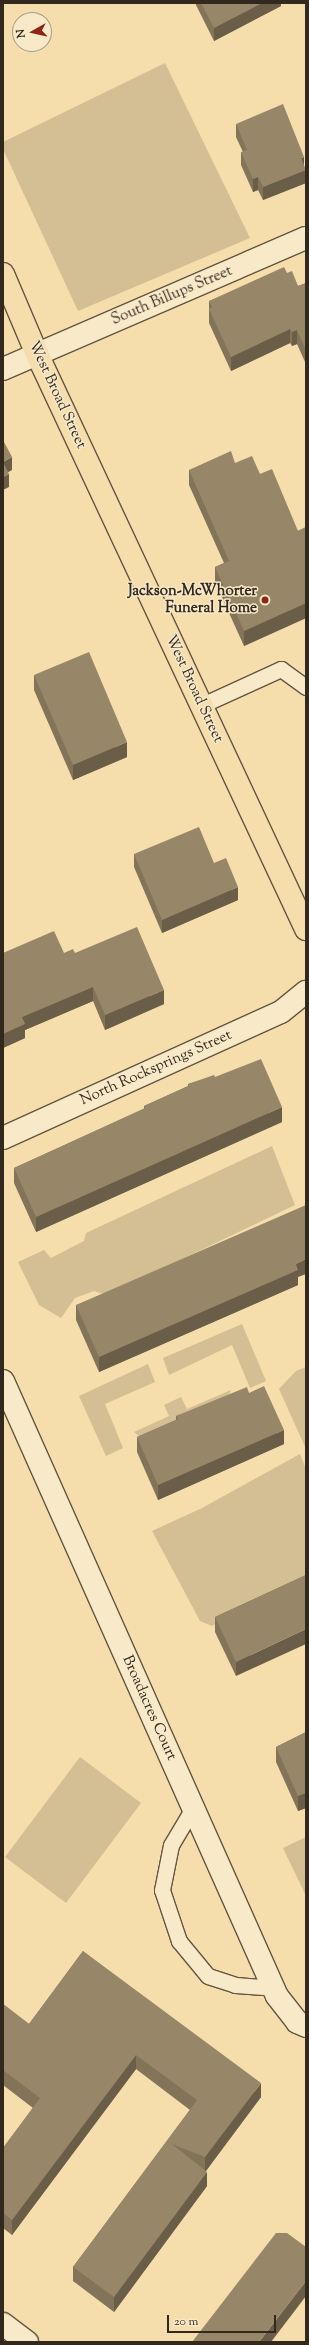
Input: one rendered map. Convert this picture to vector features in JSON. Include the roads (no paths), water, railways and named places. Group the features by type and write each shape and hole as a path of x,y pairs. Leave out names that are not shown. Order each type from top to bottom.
{"main road":[{"name":"West Broad Street","path":"3,274 37,354 306,929"}],"street":[{"name":"South Billups Street","path":"3,369 306,238"},
{"name":"North Rocksprings Street","path":"3,1138 282,1012 306,992"},
{"name":"Broadacres Court","path":"3,1381 274,1988 287,2011 306,2026"},
{"path":"3,2324 27,2342"}],"lane":[{"path":"202,705 281,669 306,687"},
{"path":"193,1808 171,1845 162,1890 179,1941 208,1976 236,1985 274,1988"}],"place":[{"name":"Jackson-McWhorter Funeral Home","path":"265,600"}]}
